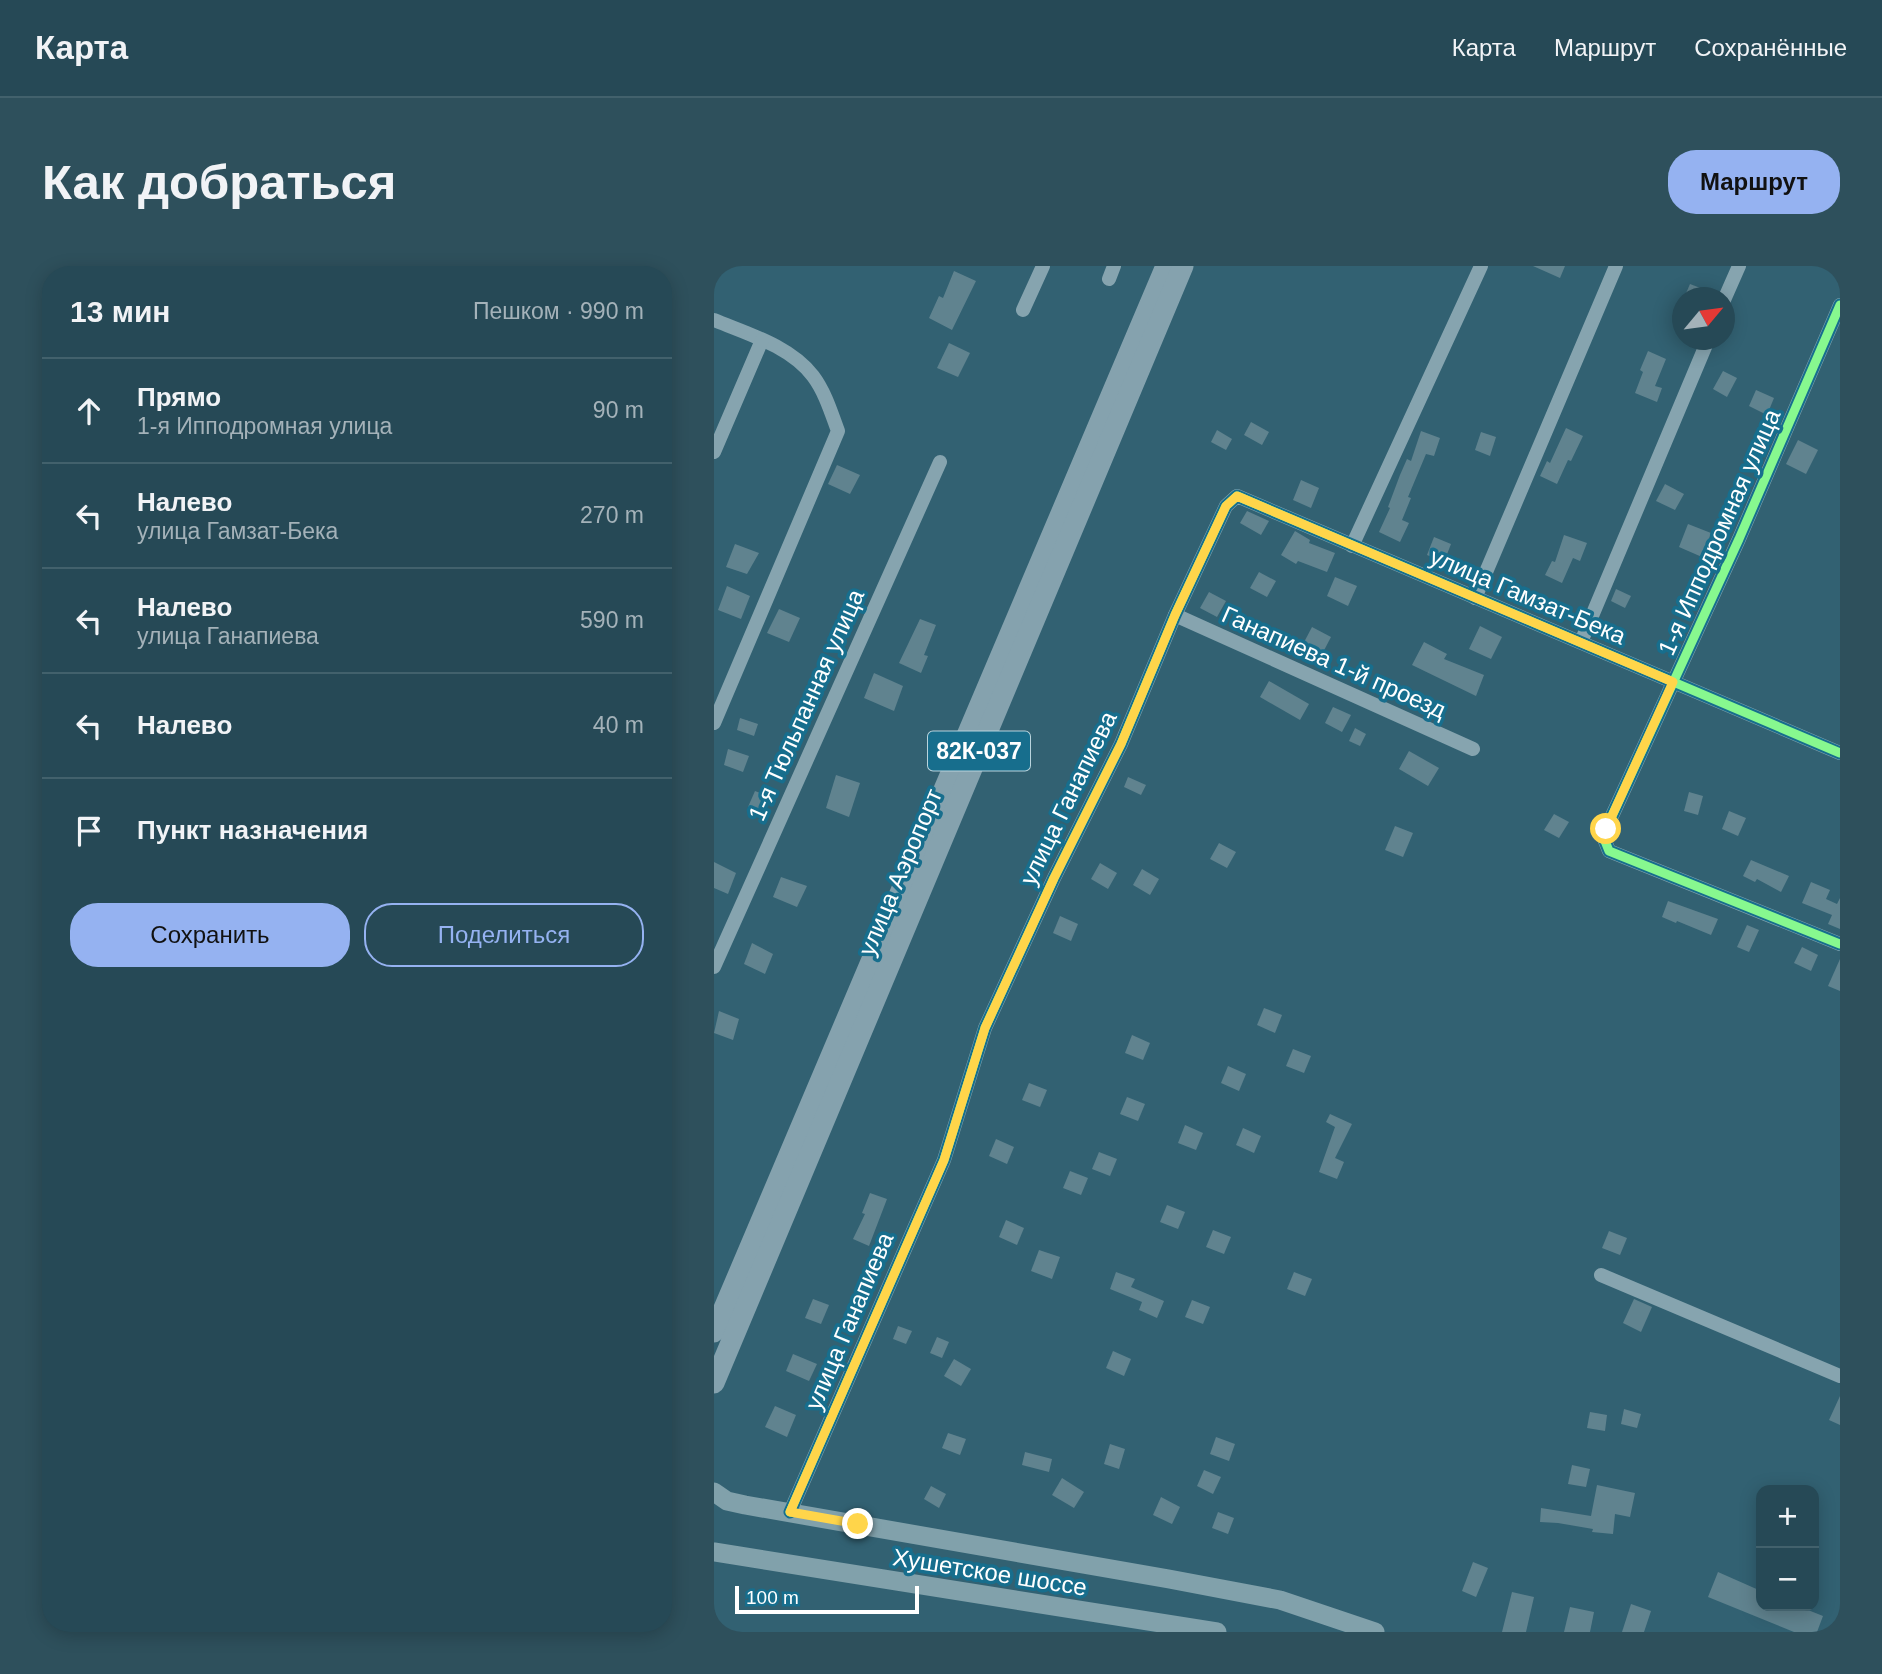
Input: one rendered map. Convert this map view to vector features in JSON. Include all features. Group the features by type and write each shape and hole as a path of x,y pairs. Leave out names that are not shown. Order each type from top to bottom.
{"main road":[{"name":"улица Аэропорт","path":"714,1332 1166,266"},
{"name":"улица Аэропорт","path":"714,1383 1182,266"},
{"path":"714,1492 727,1501 745,1506 1169,1578 1280,1600 1376,1632"},
{"name":"Хушетское шоссе","path":"714,1552 1205,1631"},
{"path":"1111,1616 1143,1632"}],"street":[{"path":"1023,310 1043,266"},
{"path":"1352,546 1480,266"},
{"path":"1475,598 1616,266"},
{"path":"1730,287 1739,266"},
{"name":"1-я Ипподромная улица","path":"1840,305 1739,539 1606,829 1605,841 1609,851 1840,944"},
{"path":"714,320 787,353 812,375 824,394 838,431 714,723"},
{"path":"714,452 762,340"},
{"path":"1581,642 1704,350"},
{"name":"1-я Тюльпанная улица","path":"714,967 940,462"},
{"name":"улица Гамзат-Бека","path":"1237,496 1840,753"},
{"name":"улица Ганапиева","path":"790,1512 944,1160 985,1028 1054,878 1121,744 1175,615 1226,506 1237,496"},
{"name":"Ганапиева 1-й проезд","path":"1175,615 1473,749"},
{"path":"1601,1275 1840,1376"}],"building":[{"path":"1533,266 1565,266 1560,278"},
{"path":"954,271 976,281 952,330 929,318 939,296 943,298"},
{"path":"949,343 970,353 958,377 937,368"},
{"path":"1648,351 1666,359 1655,386 1662,388 1657,402 1635,393"},
{"path":"1723,371 1737,378 1727,397 1713,389"},
{"path":"1756,390 1774,398 1767,415 1749,406"},
{"path":"1251,422 1269,432 1262,445 1244,435"},
{"path":"1566,428 1583,436 1557,484 1540,476 1547,461 1550,463"},
{"path":"1217,430 1232,439 1226,450 1211,442"},
{"path":"1421,431 1440,438 1434,456 1426,454 1408,497 1411,498 1402,520 1409,523 1400,542 1379,532 1400,475 1407,459 1411,461"},
{"path":"1481,432 1496,437 1490,456 1475,450"},
{"path":"1798,440 1818,450 1806,474 1786,464"},
{"path":"837,465 860,475 850,494 828,484"},
{"path":"1301,480 1319,488 1311,508 1293,500"},
{"path":"1665,484 1684,494 1675,510 1656,501"},
{"path":"1247,511 1269,521 1261,535 1240,523"},
{"path":"1688,524 1711,533 1702,557 1679,547"},
{"path":"1295,531 1310,540 1309,543 1335,553 1327,572 1298,561 1296,564 1281,555"},
{"path":"1564,535 1587,543 1580,561 1573,558 1562,583 1545,575 1552,561 1555,562"},
{"path":"1434,537 1451,544 1444,562 1427,555"},
{"path":"735,544 759,553 747,574 726,567"},
{"path":"1259,572 1276,581 1267,597 1250,588"},
{"path":"1335,577 1357,586 1348,606 1327,596"},
{"path":"727,586 750,596 741,619 718,610"},
{"path":"1616,589 1631,596 1625,608 1611,601"},
{"path":"1209,592 1226,601 1217,617 1200,608"},
{"path":"779,609 800,618 789,642 767,633"},
{"path":"920,619 936,625 924,655 928,656 921,673 899,663"},
{"path":"1480,626 1502,637 1491,659 1469,649"},
{"path":"1312,627 1331,637 1320,658 1301,648"},
{"path":"1424,642 1447,654 1444,659 1484,675 1476,696 1412,665"},
{"path":"874,673 903,686 894,711 864,698"},
{"path":"1269,681 1309,704 1300,720 1260,697"},
{"path":"1333,707 1351,715 1342,732 1325,723"},
{"path":"740,718 758,724 754,736 737,730"},
{"path":"1355,728 1366,734 1360,746 1349,741"},
{"path":"728,749 749,756 743,772 724,765"},
{"path":"1409,751 1439,768 1428,786 1399,769"},
{"path":"836,775 860,783 849,817 826,808"},
{"path":"1128,777 1146,785 1141,795 1124,787"},
{"path":"755,791 770,797 765,814 748,807"},
{"path":"1689,792 1703,796 1698,815 1684,811"},
{"path":"1729,811 1746,818 1738,836 1722,829"},
{"path":"1554,814 1569,822 1559,838 1544,830"},
{"path":"1395,826 1413,833 1403,857 1385,850"},
{"path":"1219,843 1236,852 1227,868 1210,859"},
{"path":"1751,860 1789,876 1781,892 1757,879 1755,882 1743,876"},
{"path":"714,862 736,873 728,894 714,888"},
{"path":"1100,863 1117,873 1108,889 1091,879"},
{"path":"1142,869 1159,879 1150,895 1133,885"},
{"path":"781,877 807,886 797,907 773,897"},
{"path":"1811,882 1830,890 1826,899 1837,904 1840,898 1840,929 1828,924 1832,915 1802,903"},
{"path":"1668,901 1718,919 1711,935 1662,917"},
{"path":"1060,916 1078,924 1071,941 1053,933"},
{"path":"1747,925 1759,930 1749,952 1737,947"},
{"path":"752,943 773,954 765,974 744,964"},
{"path":"1802,947 1818,955 1811,971 1794,963"},
{"path":"1840,959 1840,991 1828,986"},
{"path":"1264,1008 1282,1015 1275,1033 1257,1025"},
{"path":"719,1011 739,1019 733,1040 714,1033"},
{"path":"1132,1035 1150,1043 1143,1060 1125,1053"},
{"path":"1293,1049 1311,1056 1304,1073 1286,1066"},
{"path":"1228,1066 1246,1074 1239,1091 1221,1083"},
{"path":"1029,1083 1047,1090 1040,1107 1022,1100"},
{"path":"1127,1097 1145,1104 1138,1121 1120,1114"},
{"path":"1330,1114 1352,1124 1335,1158 1344,1162 1337,1179 1319,1172 1335,1127 1326,1122"},
{"path":"1185,1125 1203,1133 1196,1150 1178,1143"},
{"path":"1243,1128 1261,1136 1254,1153 1236,1145"},
{"path":"996,1139 1014,1147 1007,1164 989,1156"},
{"path":"1099,1152 1117,1159 1110,1176 1092,1169"},
{"path":"1070,1171 1088,1178 1081,1195 1063,1188"},
{"path":"870,1193 887,1199 869,1246 853,1239 865,1214 862,1213"},
{"path":"1167,1205 1185,1212 1178,1229 1160,1222"},
{"path":"1006,1220 1024,1228 1017,1245 999,1237"},
{"path":"1213,1230 1231,1237 1224,1254 1206,1247"},
{"path":"1609,1231 1627,1238 1620,1255 1602,1248"},
{"path":"1039,1250 1060,1257 1052,1279 1031,1271"},
{"path":"1116,1272 1135,1279 1131,1287 1164,1301 1157,1318 1139,1310 1142,1302 1110,1289"},
{"path":"1294,1272 1312,1279 1305,1296 1287,1289"},
{"path":"813,1299 829,1305 821,1324 805,1318"},
{"path":"1634,1299 1652,1307 1641,1332 1623,1323"},
{"path":"1192,1300 1210,1307 1203,1324 1185,1317"},
{"path":"898,1326 912,1331 906,1344 893,1339"},
{"path":"937,1337 949,1342 942,1358 930,1353"},
{"path":"1113,1351 1131,1359 1124,1376 1106,1368"},
{"path":"793,1354 817,1364 809,1381 786,1371"},
{"path":"954,1359 971,1369 961,1386 944,1376"},
{"path":"1840,1396 1840,1425 1829,1420"},
{"path":"775,1406 796,1415 787,1437 765,1427"},
{"path":"1624,1409 1641,1414 1637,1428 1621,1424"},
{"path":"1590,1412 1607,1415 1605,1431 1587,1428"},
{"path":"948,1433 966,1439 960,1455 942,1448"},
{"path":"1216,1437 1235,1444 1229,1461 1210,1454"},
{"path":"1110,1444 1125,1449 1119,1469 1104,1464"},
{"path":"1025,1452 1052,1459 1049,1472 1022,1465"},
{"path":"1572,1465 1590,1469 1586,1487 1568,1484"},
{"path":"1204,1470 1221,1477 1213,1494 1197,1486"},
{"path":"1062,1478 1084,1492 1074,1508 1052,1495"},
{"path":"1597,1485 1635,1493 1630,1517 1615,1514 1613,1534 1540,1522 1541,1508 1591,1516"},
{"path":"931,1486 946,1494 939,1508 924,1499"},
{"path":"1161,1497 1180,1507 1172,1524 1153,1515"},
{"path":"1218,1512 1234,1518 1228,1534 1212,1528"},
{"path":"1473,1562 1488,1568 1476,1597 1462,1591"},
{"path":"1718,1572 1756,1589 1756,1611 1810,1611 1823,1616 1817,1632 1794,1632 1708,1597"},
{"path":"1512,1592 1534,1597 1526,1632 1502,1632"},
{"path":"1631,1604 1651,1611 1644,1632 1622,1632"},
{"path":"1570,1607 1594,1612 1590,1632 1564,1632"}],"cycle path":[{"path":"1840,305 1739,539 1606,829 1605,841 1609,851 1840,944"},
{"path":"790,1512 944,1160 985,1028 1054,878 1121,744 1175,615 1226,506 1237,496 1840,753"}],"route":[{"path":"858,1524 790,1512 944,1160 985,1028 1054,878 1121,744 1175,615 1226,506 1237,496 1673,682 1606,829"}]}
